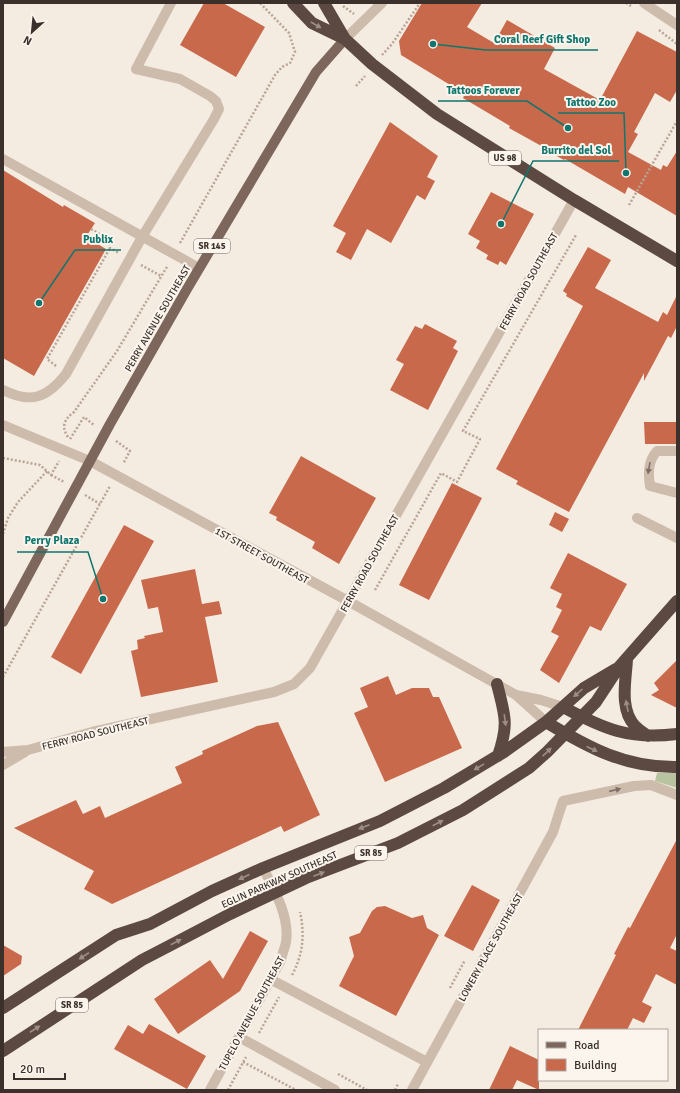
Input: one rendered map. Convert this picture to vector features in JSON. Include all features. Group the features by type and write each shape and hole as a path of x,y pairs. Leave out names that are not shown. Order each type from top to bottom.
{"highway":[{"name":"US 98","path":"293,3 312,23 345,39 374,65 437,114 574,200 677,261"},
{"name":"US 98","path":"324,3 345,39"},
{"name":"SR 85","path":"623,663 677,601"},
{"name":"EGLIN PARKWAY SOUTHEAST","path":"3,1008 116,935 150,924 263,868 380,820 444,788 498,756 546,722 584,688 623,663"},
{"name":"EGLIN PARKWAY SOUTHEAST","path":"3,1051 142,960 230,914 306,878 398,843 463,810 529,768 596,702 623,663"},
{"path":"623,663 625,703 629,715 635,726 648,736"},
{"path":"496,684 506,723 504,738 498,756"},
{"path":"563,707 606,729 648,736 677,734"},
{"path":"546,722 593,749 619,759 655,767 677,767"}],"main road":[{"name":"PERRY AVENUE SOUTHEAST","path":"3,622 105,433 199,268 316,72 345,39"}],"street":[{"path":"3,390 23,398 36,398 56,386 66,374 142,237 219,109 216,101 210,96 180,79 136,69 171,3"},
{"name":"PERRY AVENUE SOUTHEAST","path":"345,39 382,3"},
{"path":"644,3 677,24"},
{"path":"3,159 199,268"},
{"name":"FERRY ROAD SOUTHEAST","path":"3,752 28,750 92,732 274,692 294,684 310,668 574,200"},
{"name":"1ST STREET SOUTHEAST","path":"3,425 90,461 348,601 516,695"},
{"path":"677,451 657,451 650,462 648,475 650,486 677,493"},
{"path":"637,518 677,538"},
{"path":"516,695 541,700 563,707"},
{"path":"516,695 546,722"},
{"name":"FERRY ROAD SOUTHEAST","path":"3,765 28,750"},
{"name":"LOWERY PLACE SOUTHEAST","path":"412,1090 552,832 563,802 634,786 651,785 677,795"},
{"name":"TUPELO AVENUE SOUTHEAST","path":"210,1090 281,960 286,941 286,925 275,893 263,868"},
{"path":"270,979 427,1062"},
{"path":"239,1037 335,1090"}],"path":[{"path":"356,86 392,44 420,3"},
{"path":"629,205 677,121"},
{"path":"375,590 441,473 457,482 480,439 462,431 576,235"},
{"path":"66,374 47,359 110,248"},
{"path":"3,677 130,451 84,417 70,440"},
{"path":"3,534 16,506 47,471"},
{"path":"243,1062 296,1090"}],"green space":[{"path":"657,773 677,773 677,788 655,781"}],"building":[{"path":"204,3 223,3 265,27 236,77 180,45"},
{"path":"422,3 482,3 467,27 494,43 507,20 555,48 544,69 600,100 637,31 677,52 677,90 670,102 655,93 634,132 638,134 628,152 661,170 663,165 667,167 677,151 677,216 628,187 625,194 565,159 564,160 544,149 545,148 509,128 510,126 463,98 465,94 401,55 399,41"},
{"path":"390,122 438,156 427,177 435,181 425,200 417,195 391,243 367,229 351,260 336,252 346,233 333,226"},
{"path":"3,170 63,207 64,205 95,223 86,237 106,249 34,376 3,358"},
{"path":"491,192 534,214 506,265 500,261 498,265 486,259 488,255 476,248 480,241 468,234"},
{"path":"588,247 611,260 595,288 658,322 663,312 667,315 677,295 677,326 671,338 668,336 644,381 644,373 569,512 516,484 518,481 496,469 583,306 566,296 567,294 563,291"},
{"path":"425,324 457,341 453,348 458,351 428,410 390,390 404,364 396,360 415,326 422,329"},
{"path":"644,422 677,422 677,444 645,444"},
{"path":"301,456 376,498 339,564 312,548 315,542 276,520 277,517 269,513"},
{"path":"452,483 482,498 429,600 399,585"},
{"path":"555,512 569,519 562,532 549,525"},
{"path":"124,525 154,541 81,674 51,657"},
{"path":"568,553 627,584 601,631 590,626 559,683 540,670 559,636 551,632 562,610 556,607 562,594 550,588"},
{"path":"195,569 202,604 219,601 222,614 205,617 218,682 141,697 131,651 138,649 137,640 145,638 144,636 163,632 158,607 148,609 141,580"},
{"path":"677,660 677,708 651,695 659,690 654,683"},
{"path":"388,676 396,695 412,688 429,688 433,697 439,697 462,748 385,782 354,713 368,707 360,688"},
{"path":"278,722 320,815 284,832 281,826 112,904 84,889 94,871 14,828 76,800 83,814 100,806 105,818 182,783 175,767 203,754 202,751 257,726"},
{"path":"677,839 677,934 670,948 677,951 677,985 656,974 642,1002 652,1007 644,1023 633,1018 628,1029 579,1029 616,955 614,954 628,927 630,928"},
{"path":"472,885 500,900 473,951 444,936"},
{"path":"385,906 412,918 423,915 427,928 439,935 396,1016 339,986 354,956 349,937 360,933 372,911 377,907"},
{"path":"250,931 268,941 240,991 178,1034 154,999 210,960 223,979"},
{"path":"3,945 22,956 21,964 3,976"},
{"path":"149,1024 206,1056 187,1089 114,1049 128,1025 143,1034"},
{"path":"510,1046 538,1060 539,1090 517,1080 512,1090 489,1090"}],"place":[{"name":"Coral Reef Gift Shop","path":"433,44"},
{"name":"Tattoos Forever","path":"568,128"},
{"name":"Tattoo Zoo","path":"626,173"},
{"name":"Burrito del Sol","path":"501,224"},
{"name":"Publix","path":"39,303"},
{"name":"Perry Plaza","path":"103,599"}]}
